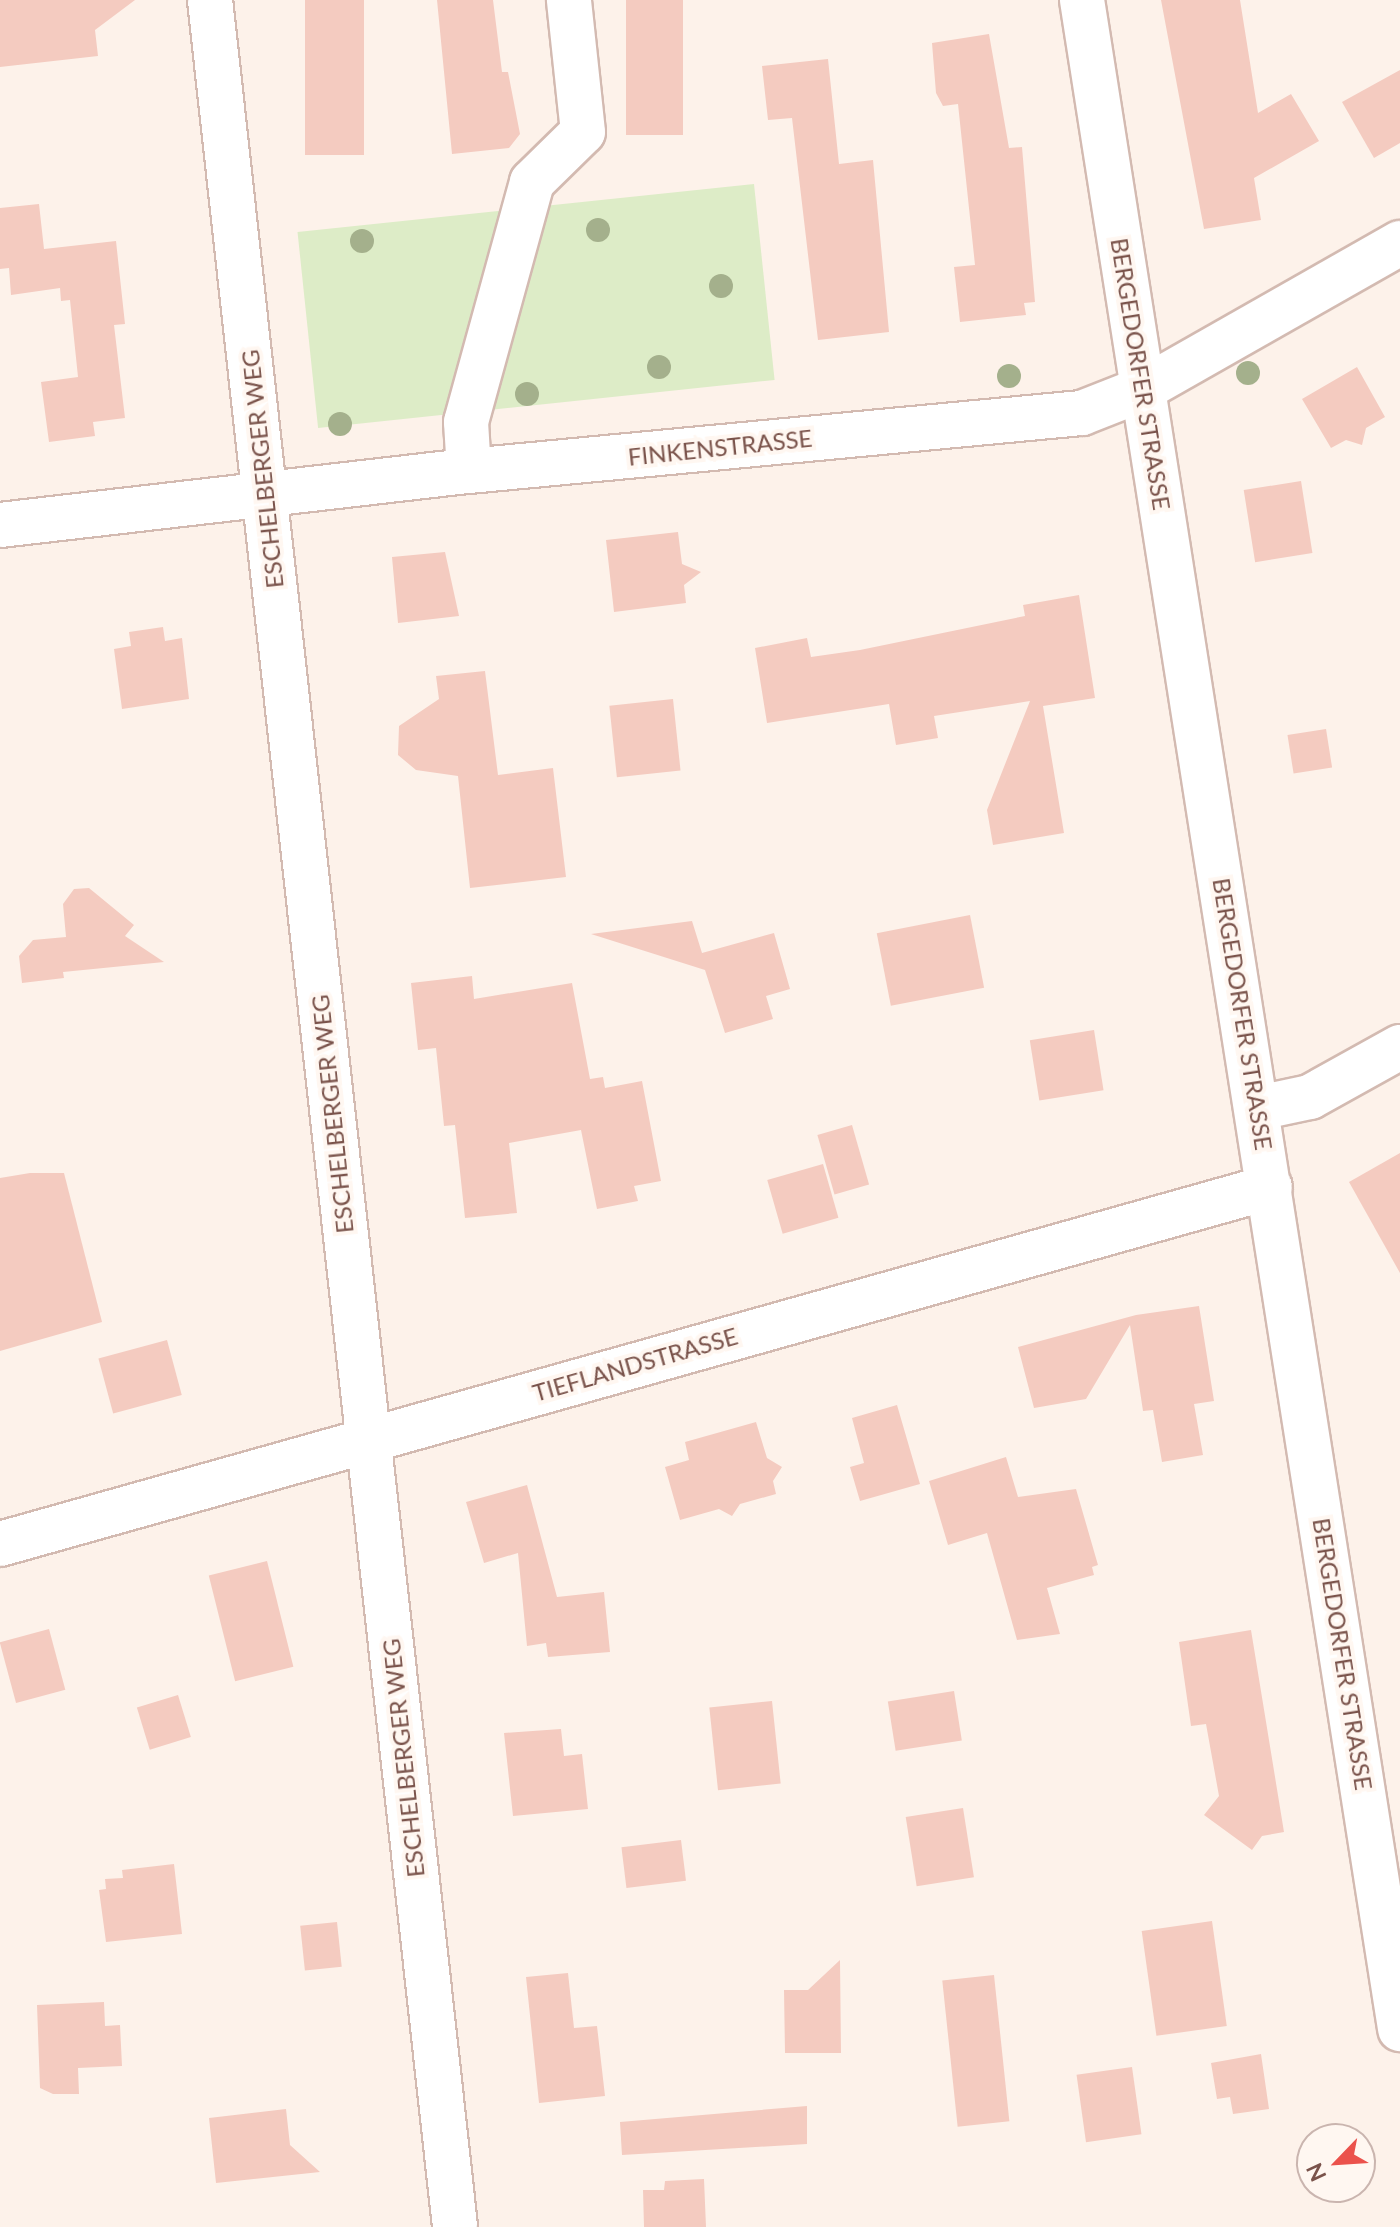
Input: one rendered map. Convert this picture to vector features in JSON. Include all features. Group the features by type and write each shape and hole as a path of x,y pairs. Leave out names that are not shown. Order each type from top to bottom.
{"street":[{"name":"ESCHELBERGER WEG","path":"210,0 455,2227"},
{"path":"469,471 466,422 532,182 583,132 569,0"},
{"name":"BERGEDORFER STRASSE","path":"1082,0 1270,1187 1393,1932 1400,2029"},
{"name":"FINKENSTRASSE","path":"0,525 469,471 1082,413 1143,389 1400,243"},
{"path":"1258,1108 1310,1097 1400,1047"},
{"name":"TIEFLANDSTRASSE","path":"0,1544 367,1438 1270,1187"}],"green space":[{"path":"754,184 775,380 318,428 298,232"}],"building":[{"path":"0,0 135,0 95,30 98,56 0,67"},
{"path":"305,0 364,0 364,155 305,155"},
{"path":"437,0 493,0 502,72 508,72 520,134 509,148 452,154"},
{"path":"626,0 683,0 683,135 626,135"},
{"path":"1161,0 1240,0 1258,113 1291,94 1319,141 1254,178 1261,220 1204,229"},
{"path":"989,34 1009,148 1022,147 1035,302 1024,303 1026,315 960,322 954,267 975,265 958,104 943,106 936,93 932,43"},
{"path":"828,59 839,164 873,160 889,332 818,340 792,118 768,120 762,66"},
{"path":"1400,70 1400,143 1374,158 1342,102"},
{"path":"39,204 44,249 116,241 125,324 114,325 125,418 93,422 95,436 49,442 41,382 78,377 70,300 61,301 60,288 11,295 9,268 0,269 0,208"},
{"path":"1357,367 1385,417 1366,428 1362,445 1346,440 1331,448 1302,399"},
{"path":"1301,481 1312,553 1255,562 1244,490"},
{"path":"678,532 682,564 701,572 684,585 686,603 614,612 606,540"},
{"path":"445,552 459,616 398,623 392,557"},
{"path":"1079,595 1095,698 1043,706 1064,833 993,845 987,810 1030,701 934,716 938,738 896,745 889,704 767,723 755,648 807,638 811,657 860,650 1025,616 1023,605"},
{"path":"163,627 165,641 182,638 189,699 122,709 114,649 131,646 129,632"},
{"path":"485,671 498,775 553,768 566,877 470,888 458,776 416,770 398,755 399,726 439,699 436,676"},
{"path":"673,699 681,771 617,777 609,706"},
{"path":"1326,729 1332,768 1294,774 1287,735"},
{"path":"89,888 134,925 125,936 164,962 63,972 64,978 22,983 19,956 33,940 66,937 63,904 74,889"},
{"path":"970,915 984,988 891,1006 877,933"},
{"path":"692,921 702,953 774,933 790,989 766,996 773,1019 725,1033 705,970 591,934"},
{"path":"472,976 474,999 572,983 590,1079 603,1077 605,1088 642,1081 661,1181 634,1186 638,1201 597,1209 581,1130 509,1143 517,1213 465,1218 455,1125 444,1126 436,1048 418,1050 411,983"},
{"path":"1094,1030 1104,1090 1039,1100 1030,1040"},
{"path":"852,1125 869,1185 834,1195 817,1135"},
{"path":"1400,1153 1400,1273 1349,1182"},
{"path":"823,1164 838,1218 783,1234 767,1180"},
{"path":"30,1173 64,1173 102,1322 0,1351 0,1178"},
{"path":"1199,1306 1214,1401 1194,1404 1203,1455 1162,1462 1153,1410 1143,1411 1130,1325 1086,1399 1034,1408 1018,1347 1136,1315"},
{"path":"167,1340 182,1395 113,1413 98,1358"},
{"path":"897,1405 920,1484 860,1501 850,1467 864,1463 852,1418"},
{"path":"756,1422 767,1458 782,1467 773,1481 776,1494 740,1504 732,1516 719,1509 680,1520 665,1467 689,1460 685,1442"},
{"path":"1006,1457 1018,1497 1076,1489 1098,1565 1092,1567 1094,1575 1047,1588 1060,1634 1017,1640 987,1533 948,1545 929,1481"},
{"path":"527,1485 557,1597 604,1592 610,1652 548,1657 546,1643 527,1646 518,1553 484,1563 466,1502"},
{"path":"267,1561 293,1667 235,1681 209,1576"},
{"path":"49,1629 65,1690 16,1703 0,1642"},
{"path":"1251,1630 1284,1832 1262,1836 1252,1850 1204,1815 1219,1796 1206,1724 1191,1726 1179,1642"},
{"path":"954,1691 962,1740 896,1751 888,1701"},
{"path":"178,1695 191,1737 150,1750 137,1708"},
{"path":"772,1701 781,1784 718,1790 709,1708"},
{"path":"561,1729 564,1756 582,1754 588,1809 513,1816 504,1733"},
{"path":"963,1808 974,1877 917,1886 906,1817"},
{"path":"681,1840 686,1881 626,1888 621,1847"},
{"path":"174,1864 182,1934 106,1942 99,1890 106,1889 105,1879 123,1878 122,1870"},
{"path":"1212,1921 1227,2026 1156,2036 1142,1931"},
{"path":"337,1922 342,1967 305,1971 300,1926"},
{"path":"840,1960 841,2053 785,2053 784,1990 808,1990"},
{"path":"568,1973 574,2028 597,2026 605,2096 539,2103 526,1977"},
{"path":"994,1975 1009,2121 958,2127 942,1980"},
{"path":"104,2002 105,2026 120,2025 122,2066 78,2068 79,2094 53,2094 40,2088 37,2005"},
{"path":"1261,2054 1269,2109 1233,2114 1230,2097 1217,2099 1211,2063"},
{"path":"1132,2067 1141,2134 1086,2142 1077,2075"},
{"path":"807,2106 807,2144 622,2155 620,2122"},
{"path":"286,2109 290,2145 320,2172 216,2183 209,2118"},
{"path":"704,2179 706,2227 644,2227 643,2190 664,2190 665,2181"}]}
